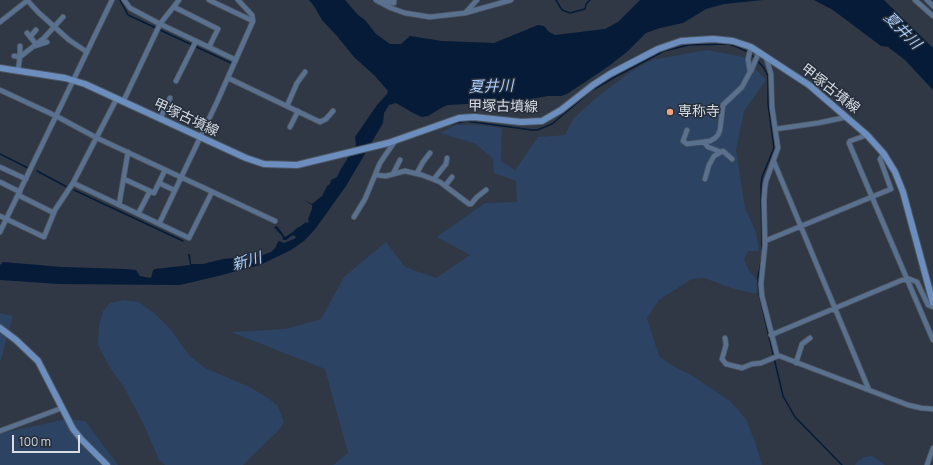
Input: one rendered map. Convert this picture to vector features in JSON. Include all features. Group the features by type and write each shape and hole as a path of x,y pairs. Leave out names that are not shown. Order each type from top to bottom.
{"main road":[{"name":"甲塚古墳線","path":"0,68 73,80 107,93 123,102 246,158 264,164 297,165 395,141 459,118 474,117 521,122 542,121 561,110 593,85 616,70 658,49 681,41 713,39 733,41 766,57 809,85 867,134 884,154 895,172 903,192 933,303"},
{"path":"0,328 16,340 38,361 80,439 107,465"}],"street":[{"path":"0,22 28,0 74,44 87,52"},
{"path":"0,232 112,0"},
{"path":"124,0 130,8 236,60"},
{"path":"123,102 160,24 179,0"},
{"path":"209,0 253,21"},
{"path":"158,224 200,138 253,21 252,15 238,0"},
{"path":"377,1 394,3 394,0"},
{"path":"465,13 477,0"},
{"path":"377,1 405,13 430,17 465,13 511,0"},
{"path":"915,0 933,16"},
{"path":"927,0 933,6"},
{"path":"174,7 218,29 209,47"},
{"path":"14,56 20,57 44,38 63,17"},
{"path":"30,37 36,30"},
{"path":"27,33 35,45"},
{"path":"176,82 196,41"},
{"path":"35,45 36,46 47,42"},
{"path":"18,71 20,46"},
{"path":"750,49 748,59 752,68"},
{"path":"687,130 683,141 685,143 704,142 712,140 718,135 723,105 742,87 758,54"},
{"path":"766,57 771,74 772,106 778,148 774,162 767,177 765,187 765,241 761,290 776,357"},
{"path":"287,106 297,83 305,72"},
{"path":"228,78 320,122 326,119 333,111"},
{"path":"0,90 274,222"},
{"path":"0,216 44,237 54,213 73,182 117,98"},
{"path":"160,119 170,98"},
{"path":"290,127 298,111"},
{"path":"776,128 818,124 847,117"},
{"path":"867,134 850,141 849,143 933,340"},
{"path":"354,217 365,199 380,163 395,141"},
{"path":"704,142 708,147 724,152 732,159"},
{"path":"119,205 128,152"},
{"path":"705,179 708,165 712,158 721,152"},
{"path":"418,173 423,162 430,153"},
{"path":"765,241 891,189 880,159 884,154"},
{"path":"434,179 446,164 447,158"},
{"path":"392,175 400,160"},
{"path":"774,162 869,390"},
{"path":"0,167 26,179"},
{"path":"124,179 154,193 165,170"},
{"path":"376,175 392,175 405,171 418,173 434,179 469,204 471,204 486,190"},
{"path":"445,186 452,177"},
{"path":"0,182 54,213"},
{"path":"73,182 189,238 212,192"},
{"path":"159,183 174,190"},
{"path":"138,214 150,191"},
{"path":"771,335 907,278 917,282 928,305 933,307"},
{"path":"725,338 726,345 722,359 726,364 742,368 776,357 796,362 908,405 933,409"},
{"path":"796,362 802,344 810,338"},
{"path":"0,431 62,408"},
{"path":"927,465 933,448"}],"shaded area":[{"path":"707,50 744,57 766,80 744,111 736,150 745,208 756,232 759,251 748,251 744,259 749,271 758,281 756,294 731,288 704,278 692,279 659,300 647,318 659,356 671,365 693,376 730,401 746,419 762,465 333,465 348,453 325,369 231,332 286,329 321,319 344,277 386,242 405,267 436,278 470,255 437,237 485,203 517,202 516,181 494,173 493,159 476,144 440,133 456,125 479,125 502,128 501,161 515,170 538,137 565,135 573,119 597,97 633,70 652,60"},
{"path":"123,300 139,302 155,314 171,330 189,355 205,368 250,387 278,406 284,422 279,430 243,465 165,465 159,460 144,425 125,389 109,366 98,345 99,325 103,311 110,303"},
{"path":"0,313 13,316 0,363"},
{"path":"68,419 85,421 118,465 0,465 0,433"},
{"path":"872,456 885,465 855,465 864,457"}],"water":[{"path":"309,0 345,0 358,15 365,20 376,34 390,44 401,44 410,36 442,41 494,43 538,25 544,26 549,32 555,35 605,29 618,22 640,0 763,0 724,4 706,9 683,23 646,33 628,51 609,66 567,94 561,96 548,96 518,101 448,105 428,116 422,117 396,103 389,105 384,113 383,123 346,186 316,228 304,241 291,250 260,265 180,285 59,284 0,280 0,265 3,262 62,267 136,270 140,276 151,278 153,270 155,269 190,265 188,254 190,254 191,264 203,264 223,259 235,258 251,260 271,252 279,241 284,243 294,239 296,237 293,235 286,240 283,240 282,236 274,227 277,226 285,237 306,222 309,222 308,219 312,205 304,200 312,204 322,196 331,180 337,177 356,145 355,137 388,91 375,76 354,57 322,20"},
{"name":"夏井川","path":"814,0 884,0 933,48 933,90 905,60 888,47 881,46 833,10"}],"waterway":[{"path":"120,0 128,15 156,28"},
{"path":"556,0 562,10 570,13 585,9 586,4 590,0"},
{"path":"160,30 231,63"},
{"path":"452,124 466,121 537,130 552,124 591,91 664,51 689,45 728,44 735,46 746,51 755,58 764,68 768,76 768,104 774,148 762,177 761,185 762,249"},
{"path":"0,154 28,168"},
{"path":"37,171 67,187"},
{"path":"74,190 183,241"},
{"path":"762,257 758,277 759,294 783,396 795,417 842,465"}],"place":[{"name":"専称寺","path":"670,112"}],"water label":[{"name":"新川","path":"247,262"}]}
